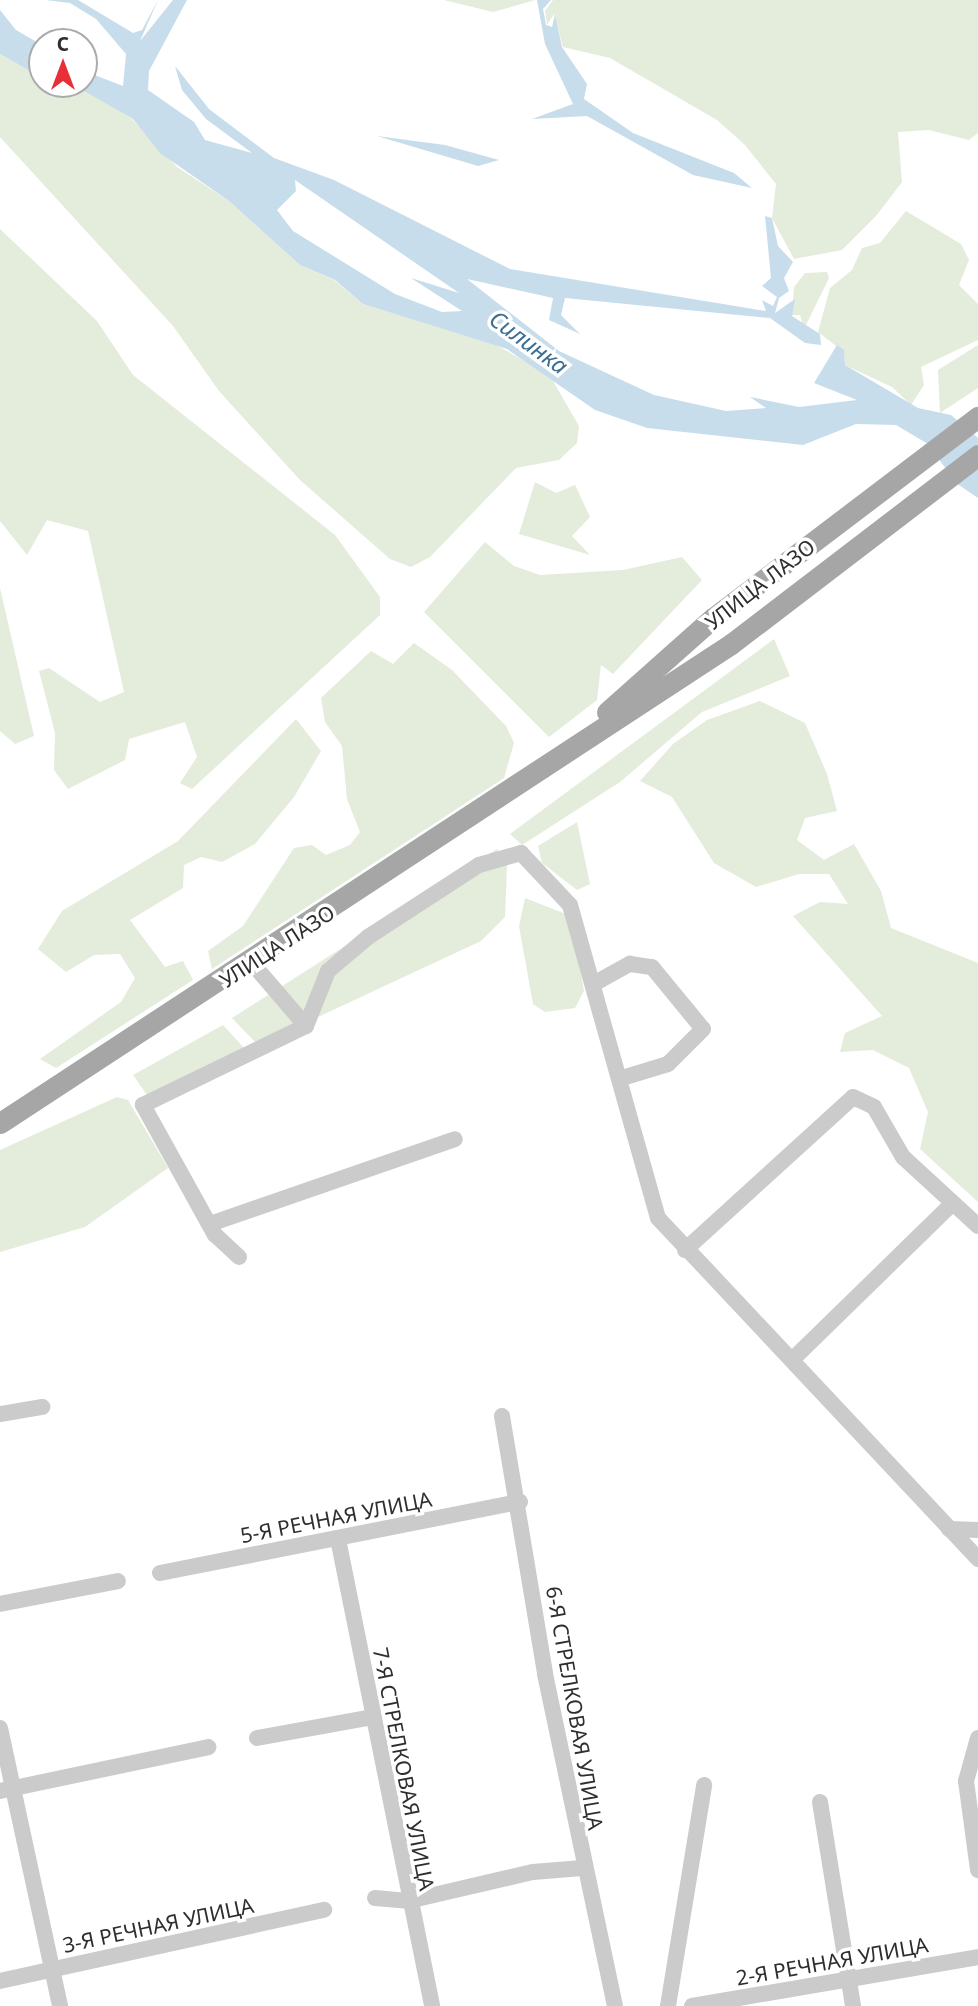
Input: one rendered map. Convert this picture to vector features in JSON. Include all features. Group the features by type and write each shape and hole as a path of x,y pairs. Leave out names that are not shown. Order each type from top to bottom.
{"main road":[{"name":"УЛИЦА ЛАЗО","path":"550,762 713,618 978,416"},
{"name":"УЛИЦА ЛАЗО","path":"0,1123 252,963 550,762 731,644 978,456"}],"street":[{"path":"239,1257 210,1224 143,1105 306,1026 328,971 479,865 514,853 547,875 570,905 597,982 650,1201 685,1250 793,1359 978,1559"},
{"path":"252,963 306,1026"},
{"path":"597,982 630,964 652,967 703,1029 668,1064 619,1079"},
{"path":"685,1250 853,1097 874,1107 903,1157 978,1226"},
{"path":"210,1224 455,1139"},
{"path":"793,1359 953,1203"},
{"path":"0,1414 41,1407"},
{"name":"6-Я СТРЕЛКОВАЯ УЛИЦА","path":"502,1416 520,1502 582,1868 615,2006"},
{"name":"5-Я РЕЧНАЯ УЛИЦА","path":"160,1573 520,1502"},
{"path":"949,1529 978,1530"},
{"name":"7-Я СТРЕЛКОВАЯ УЛИЦА","path":"338,1539 408,1901 432,2006"},
{"path":"0,1604 118,1581"},
{"path":"257,1738 372,1717"},
{"path":"0,1728 6,1790 60,2006"},
{"path":"978,1738 966,1781 978,1870"},
{"path":"6,1790 208,1747"},
{"path":"668,2006 704,1785"},
{"path":"820,1802 853,2006"},
{"path":"375,1898 408,1901 533,1872 582,1868"},
{"name":"3-Я РЕЧНАЯ УЛИЦА","path":"0,1981 324,1910"},
{"name":"2-Я РЕЧНАЯ УЛИЦА","path":"692,2006 978,1957"}],"green space":[{"path":"444,0 535,0 493,12"},
{"path":"553,0 978,0 978,133 969,140 929,130 898,132 902,182 876,216 842,250 794,259 772,218 776,184 745,145 717,120 610,58 563,47 554,14 547,25 545,11"},
{"path":"0,54 28,70 28,98 98,97 132,119 177,167 229,201 300,265 334,280 363,304 498,346 530,364 553,381 579,426 577,443 559,460 516,468 430,557 411,567 390,559 300,480 219,391 173,326 0,137"},
{"path":"906,211 961,244 969,260 959,285 978,304 978,340 921,367 924,385 911,405 892,387 845,365 844,352 818,332 830,288 852,270 862,248 880,243"},
{"path":"0,229 97,321 133,375 335,535 380,597 380,615 192,789 180,783 197,757 185,722 129,739 125,760 68,789 54,770 55,733 39,671 49,668 100,702 124,692 88,531 47,520 27,555 0,521"},
{"path":"827,272 829,278 804,329 800,315 792,315 794,287 805,273"},
{"path":"978,345 978,388 940,413 938,370"},
{"path":"535,482 556,493 575,485 590,517 572,536 590,555 519,534"},
{"path":"485,542 514,566 540,575 623,570 682,557 702,580 613,674 601,665 597,700 549,737 424,612"},
{"path":"0,588 34,736 15,744 0,731"},
{"path":"774,639 790,676 702,712 620,782 522,845 510,834"},
{"path":"414,643 452,670 506,726 514,743 504,778 212,969 208,951 243,926 294,848 312,845 326,855 350,845 360,832 347,799 342,746 325,722 321,698 371,651 393,664"},
{"path":"760,701 805,723 827,774 837,811 805,818 797,840 824,860 854,844 881,891 891,928 978,963 978,1202 920,1149 928,1112 909,1068 873,1050 840,1052 845,1033 882,1016 793,916 820,902 848,904 829,874 799,874 756,887 714,863 672,797 640,781 673,744 707,720"},
{"path":"296,719 321,751 294,797 255,844 222,862 201,857 184,865 183,888 130,920 165,967 183,961 193,980 56,1068 40,1059 121,1002 135,978 120,954 94,955 66,972 38,949 62,911 178,841"},
{"path":"577,822 590,884 577,890 542,863 538,846"},
{"path":"497,849 507,865 505,917 481,941 258,1045 232,1018"},
{"path":"525,898 571,916 584,991 575,1008 545,1012 533,1004 519,926"},
{"path":"223,1025 245,1049 147,1095 133,1075"},
{"path":"117,1097 128,1100 168,1168 85,1227 0,1252 0,1150"}],"water":[{"name":"Силинка","path":"46,0 78,0 133,33 142,30 158,0 140,41 173,0 187,0 149,71 148,90 194,122 205,140 252,153 206,119 182,90 175,66 209,109 274,158 334,180 510,269 766,311 762,300 773,306 777,297 762,286 771,278 765,216 772,218 778,246 793,262 784,278 789,291 779,298 775,313 795,299 792,316 820,334 821,345 805,343 770,318 565,298 561,315 580,334 549,320 553,298 467,279 559,351 654,395 726,411 766,408 750,397 799,407 857,400 814,383 837,345 844,350 845,365 918,408 951,415 978,438 978,498 956,483 928,444 896,425 856,424 803,445 647,428 595,410 507,349 363,304 335,280 300,265 229,201 160,153 133,119 96,98 98,76 123,86 126,54 96,19 70,3","holes":["295,180 459,293 411,278 462,311 442,312 395,294 293,231 277,210 296,191"]},
{"path":"537,0 551,0 543,9 546,25 552,27 555,15 562,47 587,84 584,99 633,133 734,173 752,188 693,175 587,116 532,119 573,104 545,44"},
{"path":"0,10 16,30 28,37 28,70 0,54"},
{"path":"377,136 445,145 499,160 478,166"}]}
